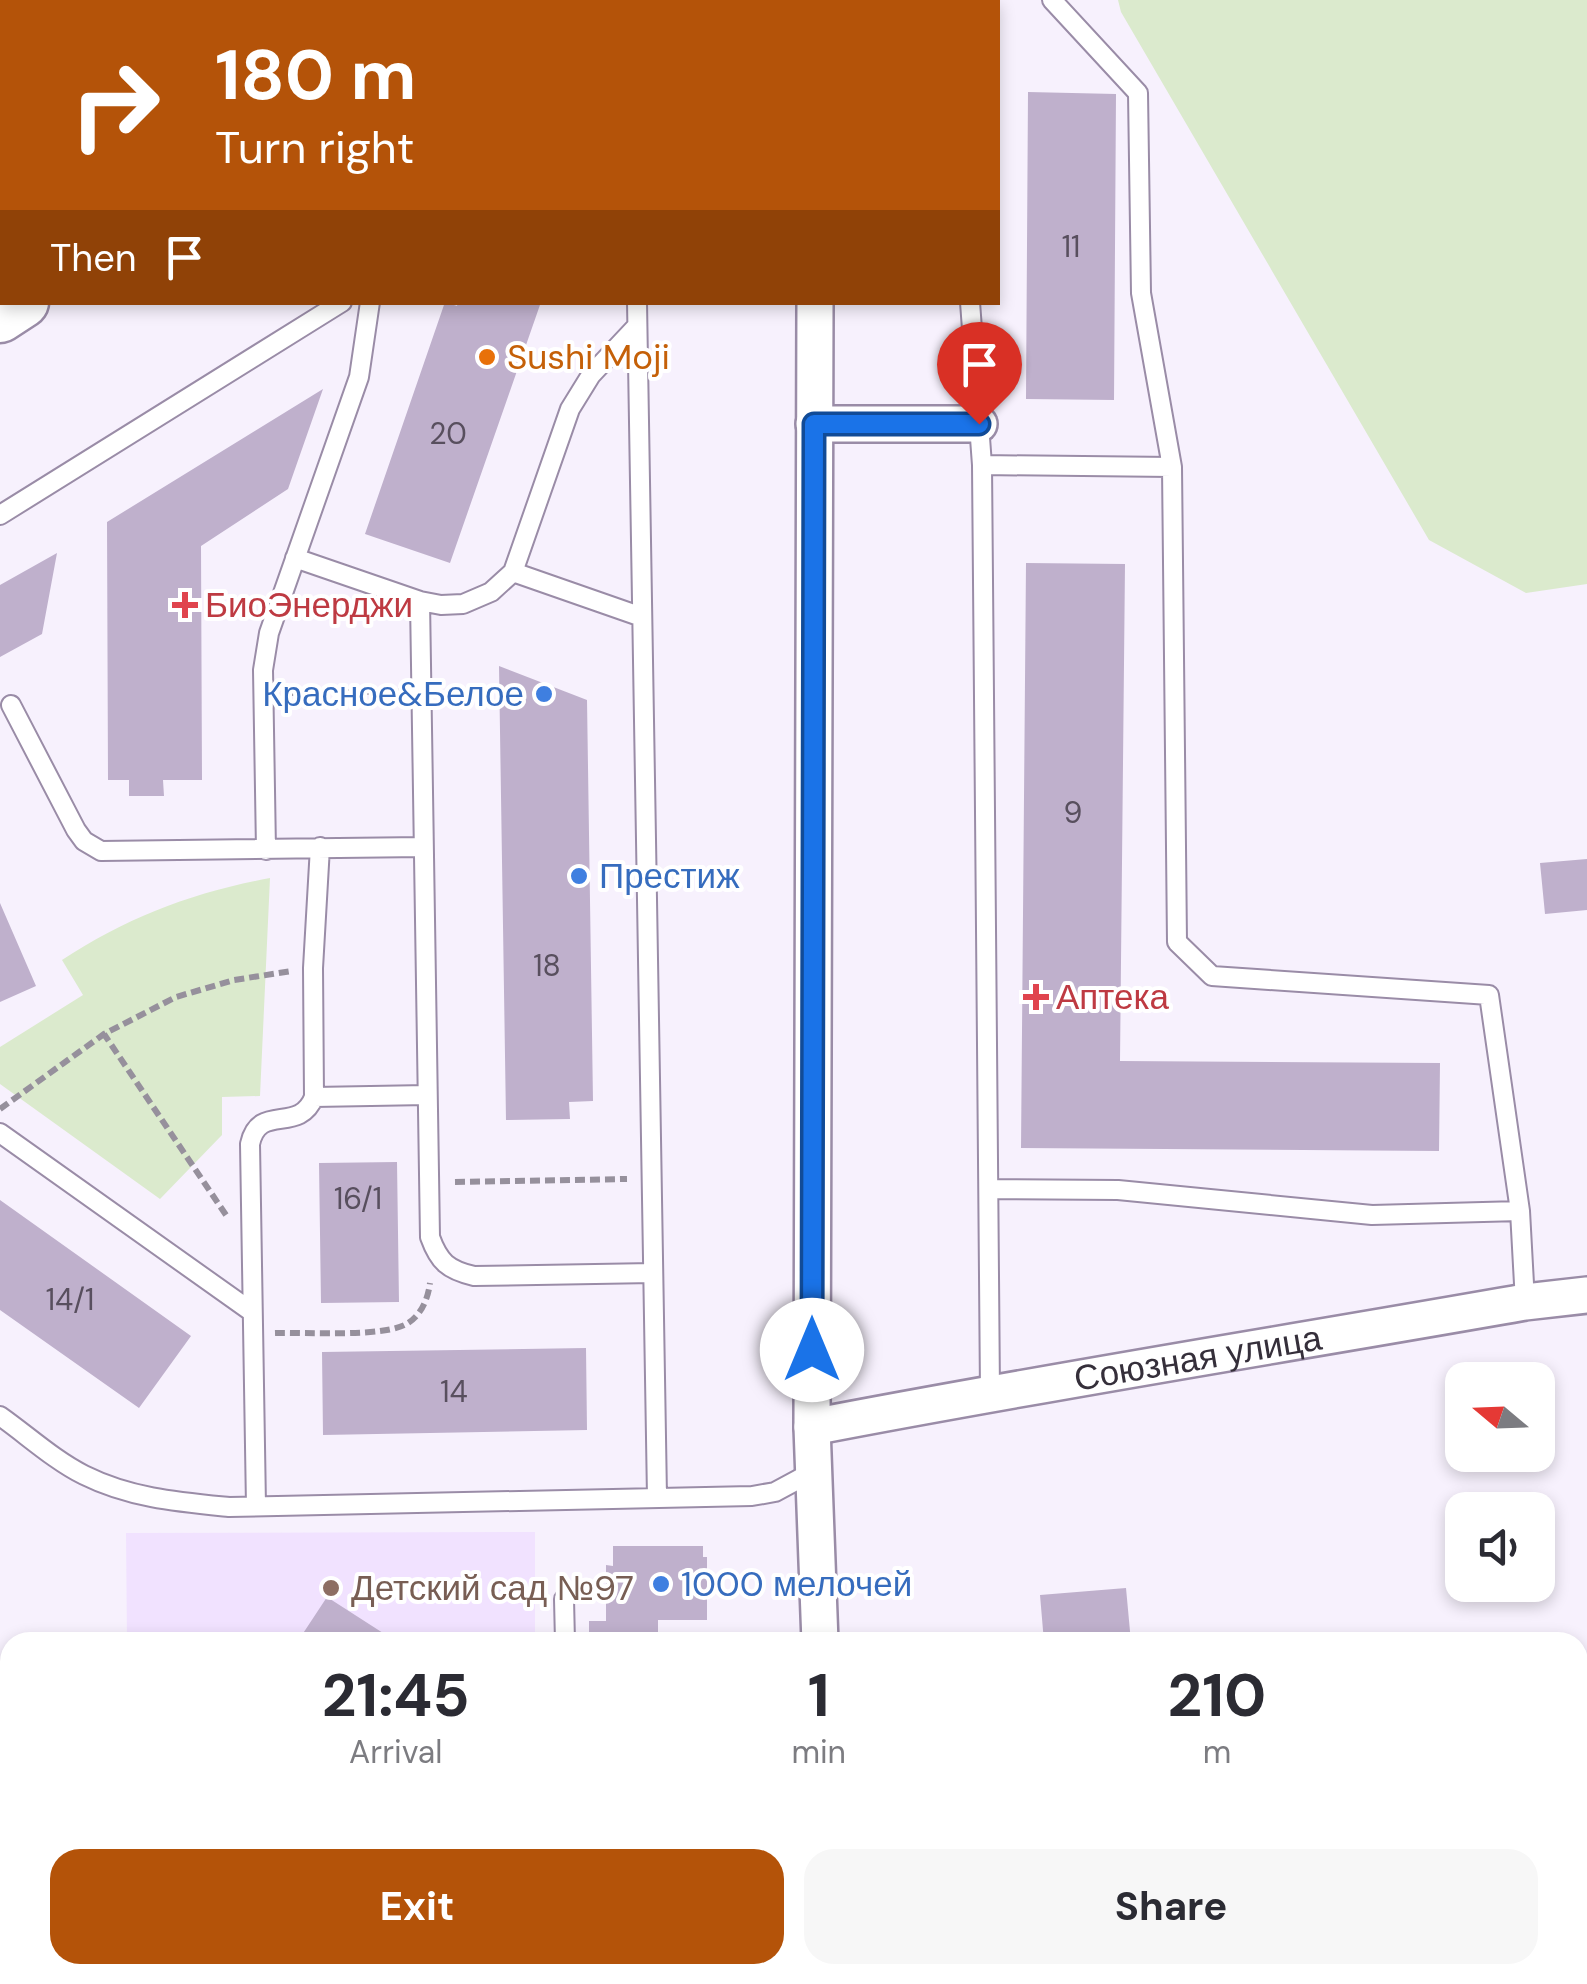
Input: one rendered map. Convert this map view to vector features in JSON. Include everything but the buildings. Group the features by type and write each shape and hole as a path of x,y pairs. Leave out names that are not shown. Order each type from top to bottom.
{"street":[{"path":"815,305 812,1427 820,1632"},
{"path":"814,424 979,424"},
{"name":"Союзная улица","path":"812,1427 990,1392 1525,1302 1587,1295"}],"lane":[{"path":"1052,0 1138,92 1141,293 1172,466 1178,942 1212,976 1489,994 1520,1211 1525,1302"},
{"path":"0,515 337,305"},
{"path":"266,850 263,670 269,633 360,377 370,305"},
{"path":"637,305 658,1498"},
{"path":"970,305 982,465 990,1392"},
{"path":"295,558 442,605 463,604 491,592 513,572 570,409 590,375 637,326"},
{"path":"982,465 1172,466"},
{"path":"513,572 642,617"},
{"path":"420,601 430,1236 438,1258 452,1271 474,1276 653,1272"},
{"path":"11,704 76,830 84,841 101,851 423,848"},
{"path":"256,1506 252,1134 270,1119 304,1115 314,1097 313,968 320,847"},
{"path":"314,1097 427,1096"},
{"path":"0,1133 252,1312"},
{"path":"990,1189 1118,1190 1372,1214 1520,1211"},
{"path":"0,1416 81,1474 121,1490 162,1501 229,1507 766,1494 814,1470"},
{"path":"564,1599 565,1632"}],"path":[{"path":"263,693 421,690"},
{"path":"0,1108 104,1034 176,997 234,980 313,968"},
{"path":"104,1034 252,1253"},
{"path":"428,1182 652,1178"},
{"path":"253,1334 381,1331 405,1326 420,1314 430,1288 430,1236"}],"shaded area":[{"name":"Детский сад №97","path":"535,1532 535,1632 127,1632 126,1533"}],"green space":[{"path":"1118,0 1587,0 1587,584 1526,593 1429,540 1121,12"},
{"path":"270,878 260,1096 222,1097 222,1135 160,1199 0,1084 0,1047 83,995 62,960 111,931 162,908"}],"place":[{"name":"Sushi Moji","path":"487,357"},
{"name":"БиоЭнерджи","path":"185,605"},
{"name":"Красное&Белое","path":"544,694"},
{"name":"Престиж","path":"579,876"},
{"name":"Аптека","path":"1036,997"},
{"name":"1000 мелочей","path":"661,1584"},
{"name":"Детский сад №97","path":"331,1588"}],"route":[{"path":"812,1350 814,424 979,424"}]}
